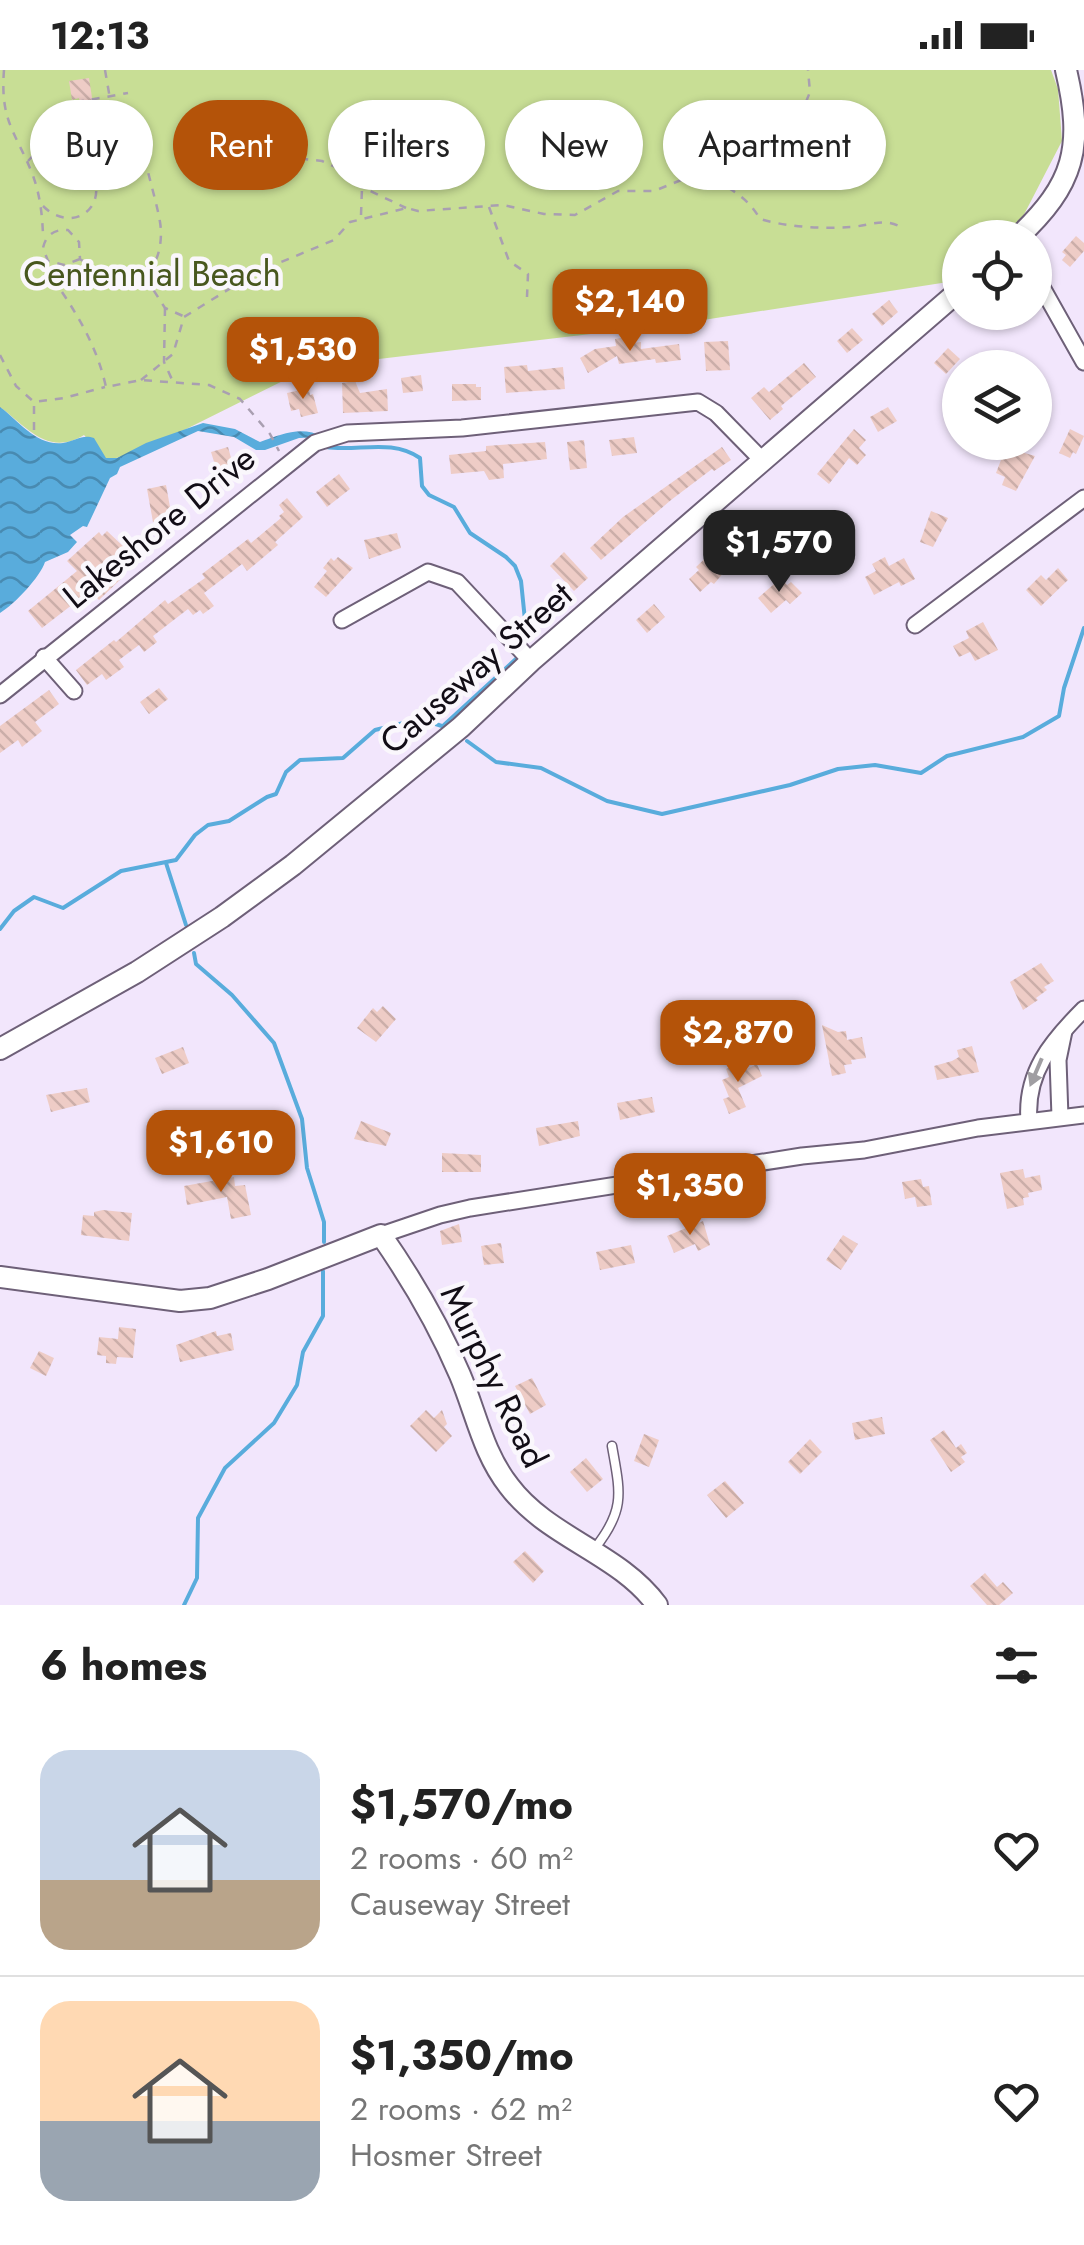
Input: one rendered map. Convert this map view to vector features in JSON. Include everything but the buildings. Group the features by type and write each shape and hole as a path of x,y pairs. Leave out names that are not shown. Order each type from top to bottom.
{"street":[{"path":"1036,220 1065,183 1077,152 1078,123 1066,70"},
{"name":"Causeway Street","path":"0,1049 137,972 222,918 294,865 432,751 942,306"},
{"path":"1052,306 1084,362"},
{"name":"Lakeshore Drive","path":"0,695 315,443 346,434 462,428 698,402 716,414 764,462"},
{"path":"915,625 1084,498"},
{"path":"342,620 428,572 458,582 531,662"},
{"path":"44,657 74,691"},
{"path":"1029,1122 1027,1100 1031,1080 1050,1046 1084,1009"},
{"path":"1060,1117 1058,1060 1064,1031"},
{"path":"0,1276 180,1300 210,1298 440,1214 1084,1114"},
{"name":"Murphy Road","path":"381,1235 404,1266 460,1375 486,1447 509,1486 529,1509 630,1577 658,1605"}],"lane":[{"path":"592,1552 614,1524 618,1511 620,1498 612,1446"}],"path":[{"path":"4,70 1,100 7,124 43,206 43,234 47,237"},
{"path":"105,70 110,100"},
{"path":"807,100 808,70"},
{"path":"88,100 128,93"},
{"path":"26,162 30,160"},
{"path":"368,190 418,212 503,205 544,214 576,215 618,191 654,191 663,187"},
{"path":"43,206 59,218 72,218 88,210 96,198 96,190"},
{"path":"80,258 64,265 48,261 43,248 47,237 68,230 78,242 80,258 116,282 145,277 154,267 161,238 151,190"},
{"path":"361,217 362,190"},
{"path":"736,190 751,203 760,219 777,224 848,228 881,220 904,229"},
{"path":"96,198 103,200"},
{"path":"489,206 510,261 528,274 527,297"},
{"path":"140,380 164,362 178,342 184,317 255,273 334,240 350,222 407,208"},
{"path":"145,277 165,308 184,317"},
{"path":"62,292 100,360 106,386"},
{"path":"165,308 164,362 174,385"},
{"path":"0,355 16,386 34,402 34,430"},
{"path":"34,402 140,380 209,385 240,399 278,448"}],"green space":[{"name":"Centennial Beach","path":"0,70 1051,70 1058,89 1062,141 1021,220 942,220 942,283 684,323 311,367 136,454 106,460 84,435 71,441 49,441 0,407"}],"water":[{"path":"0,407 44,441 63,443 94,438 106,458 117,458 203,423 235,429 260,442 300,431 323,437 299,438 256,450 234,437 198,431 120,467 110,478 87,527 70,535 77,542 68,552 45,562 26,590 0,613"}],"waterway":[{"path":"326,447 386,447 420,458 422,486 429,495 454,507 470,533 515,566 521,581 524,641"},
{"path":"467,741 496,762 541,768 607,801 662,814 790,785 838,769 875,765 921,773 947,756 1023,737 1059,716 1084,628"},
{"path":"444,725 517,658"},
{"path":"0,929 14,911 34,897 63,908 121,871 176,860 208,825 229,821 276,794 286,772 300,760 343,758 375,730 420,719 445,727"},
{"path":"166,863 186,925"},
{"path":"194,953 196,964 232,995 274,1043 302,1119 307,1168 324,1222 324,1242"},
{"path":"184,1605 197,1578 198,1518 225,1468 274,1423 297,1385 303,1352 323,1316 323,1271"}]}
